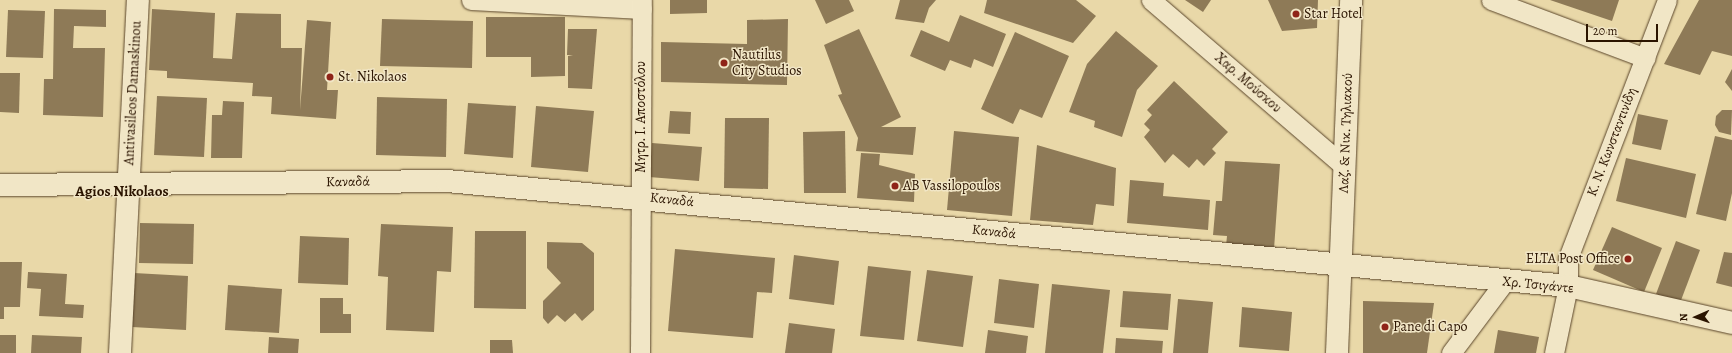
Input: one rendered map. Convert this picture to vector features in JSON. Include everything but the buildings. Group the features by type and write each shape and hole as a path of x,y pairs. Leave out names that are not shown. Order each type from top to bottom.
{"street":[{"name":"Antivasileos Damaskinou","path":"120,353 127,185 138,0"},
{"path":"471,0 642,4"},
{"name":"Χαρ. Μούσκου","path":"1151,0 1344,166"},
{"name":"Λαζ. & Νικ. Τηλιακού","path":"1337,353 1351,0"},
{"path":"1491,0 1645,58"},
{"name":"Κ. Ν. Κωνσταντινίδη","path":"1554,353 1568,286 1568,258 1667,0"},
{"name":"Μητρ. Ι. Αποστόλου","path":"640,353 642,4"},
{"name":"Καναδά","path":"0,185 447,181 641,197 1341,266"},
{"name":"Χρ. Τσιγάντε","path":"1341,266 1568,286 1732,322"},
{"path":"1451,353 1505,281"}],"place":[{"name":"Star Hotel","path":"1296,14"},
{"name":"Nautilus City Studios","path":"724,63"},
{"name":"St. Nikolaos","path":"330,77"},
{"name":"AB Vassilopoulos","path":"895,186"},
{"name":"ELTA Post Office","path":"1628,259"},
{"name":"Pane di Capo","path":"1385,327"}],"district":[{"name":"Agios Nikolaos","path":"122,192"}]}
